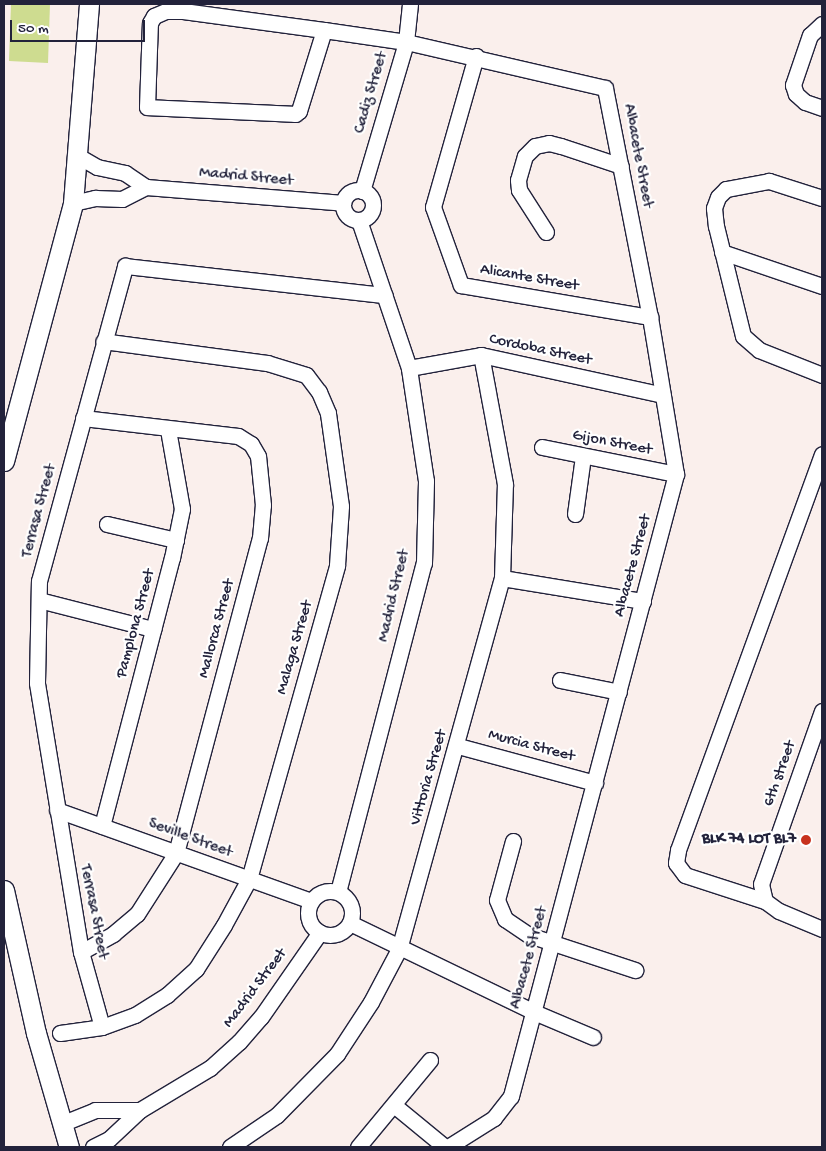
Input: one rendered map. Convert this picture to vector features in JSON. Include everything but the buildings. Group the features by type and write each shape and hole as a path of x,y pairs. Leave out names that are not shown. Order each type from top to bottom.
{"street":[{"path":"4,461 73,203 89,4"},
{"name":"Cadiz Street","path":"362,191 406,42 410,4"},
{"path":"324,30 299,111 295,114 147,107 150,24 154,16 166,11 324,30 406,42 476,56"},
{"path":"822,24 810,35 793,85 796,94 804,102 822,108"},
{"name":"Albacete Street","path":"447,1147 483,1126 504,1108 515,1083 676,474 650,317 606,88 476,56"},
{"name":"Alicante Street","path":"476,56 433,207 461,285 650,317"},
{"path":"546,232 519,190 518,180 525,156 535,146 549,143 562,146 621,166"},
{"path":"73,203 95,198 122,199 146,187 125,173 97,167 78,156"},
{"path":"822,198 769,181 726,189 718,197 714,208 722,252 743,336 759,350 822,376"},
{"name":"Madrid Street","path":"146,187 343,203"},
{"path":"362,191 370,197 372,206 368,215 359,220 347,216 343,203 350,192 362,191"},
{"name":"Madrid Street","path":"338,892 424,563 426,481 409,368 359,220"},
{"path":"722,252 822,286"},
{"name":"Terrasa Street","path":"102,1027 81,952 37,683 39,600 40,581 103,341 125,266 384,295"},
{"name":"Malaga Street","path":"60,1033 102,1027 135,1015 167,995 196,970 224,925 249,879 337,565 341,506 328,413 306,375 267,364 103,341"},
{"name":"Cordoba Street","path":"409,368 481,355 664,395"},
{"name":"Vittoria Street","path":"230,1147 277,1116 337,1054 371,1002 399,949 458,746 502,578 505,484 481,355"},
{"name":"Mallorca Street","path":"81,952 113,934 137,914 176,853 260,538 262,504 258,456 250,444 238,436 168,430 83,418"},
{"name":"Pamplona Street","path":"102,826 176,540 182,509 168,430"},
{"name":"Gijon Street","path":"542,447 676,474"},
{"path":"822,454 678,850 676,863 685,875 765,901 779,911 822,929"},
{"path":"576,514 583,456"},
{"path":"107,524 176,540"},
{"path":"502,578 643,600"},
{"path":"39,600 153,629"},
{"path":"560,680 619,692"},
{"name":"6th street","path":"765,901 761,884 766,867 822,712"},
{"name":"Murcia Street","path":"458,746 595,783"},
{"name":"Seville Street","path":"57,810 311,901"},
{"path":"513,841 498,900 505,919 529,935 636,970"},
{"path":"4,890 61,1124 69,1147"},
{"path":"323,892 338,892 351,904 350,923 337,934 320,932 308,918 311,901 323,892"},
{"path":"350,923 399,949 534,1012 593,1037"},
{"name":"Madrid Street","path":"93,1147 109,1140 140,1110 210,1068 239,1042 261,1017 320,932"},
{"path":"358,1147 395,1106 430,1060"},
{"path":"395,1106 447,1147"},
{"path":"61,1124 95,1110 140,1110"}],"green space":[{"path":"11,4 50,4 48,63 9,61"}],"place":[{"name":"BLK 74 LOT BL7","path":"806,840"}]}
